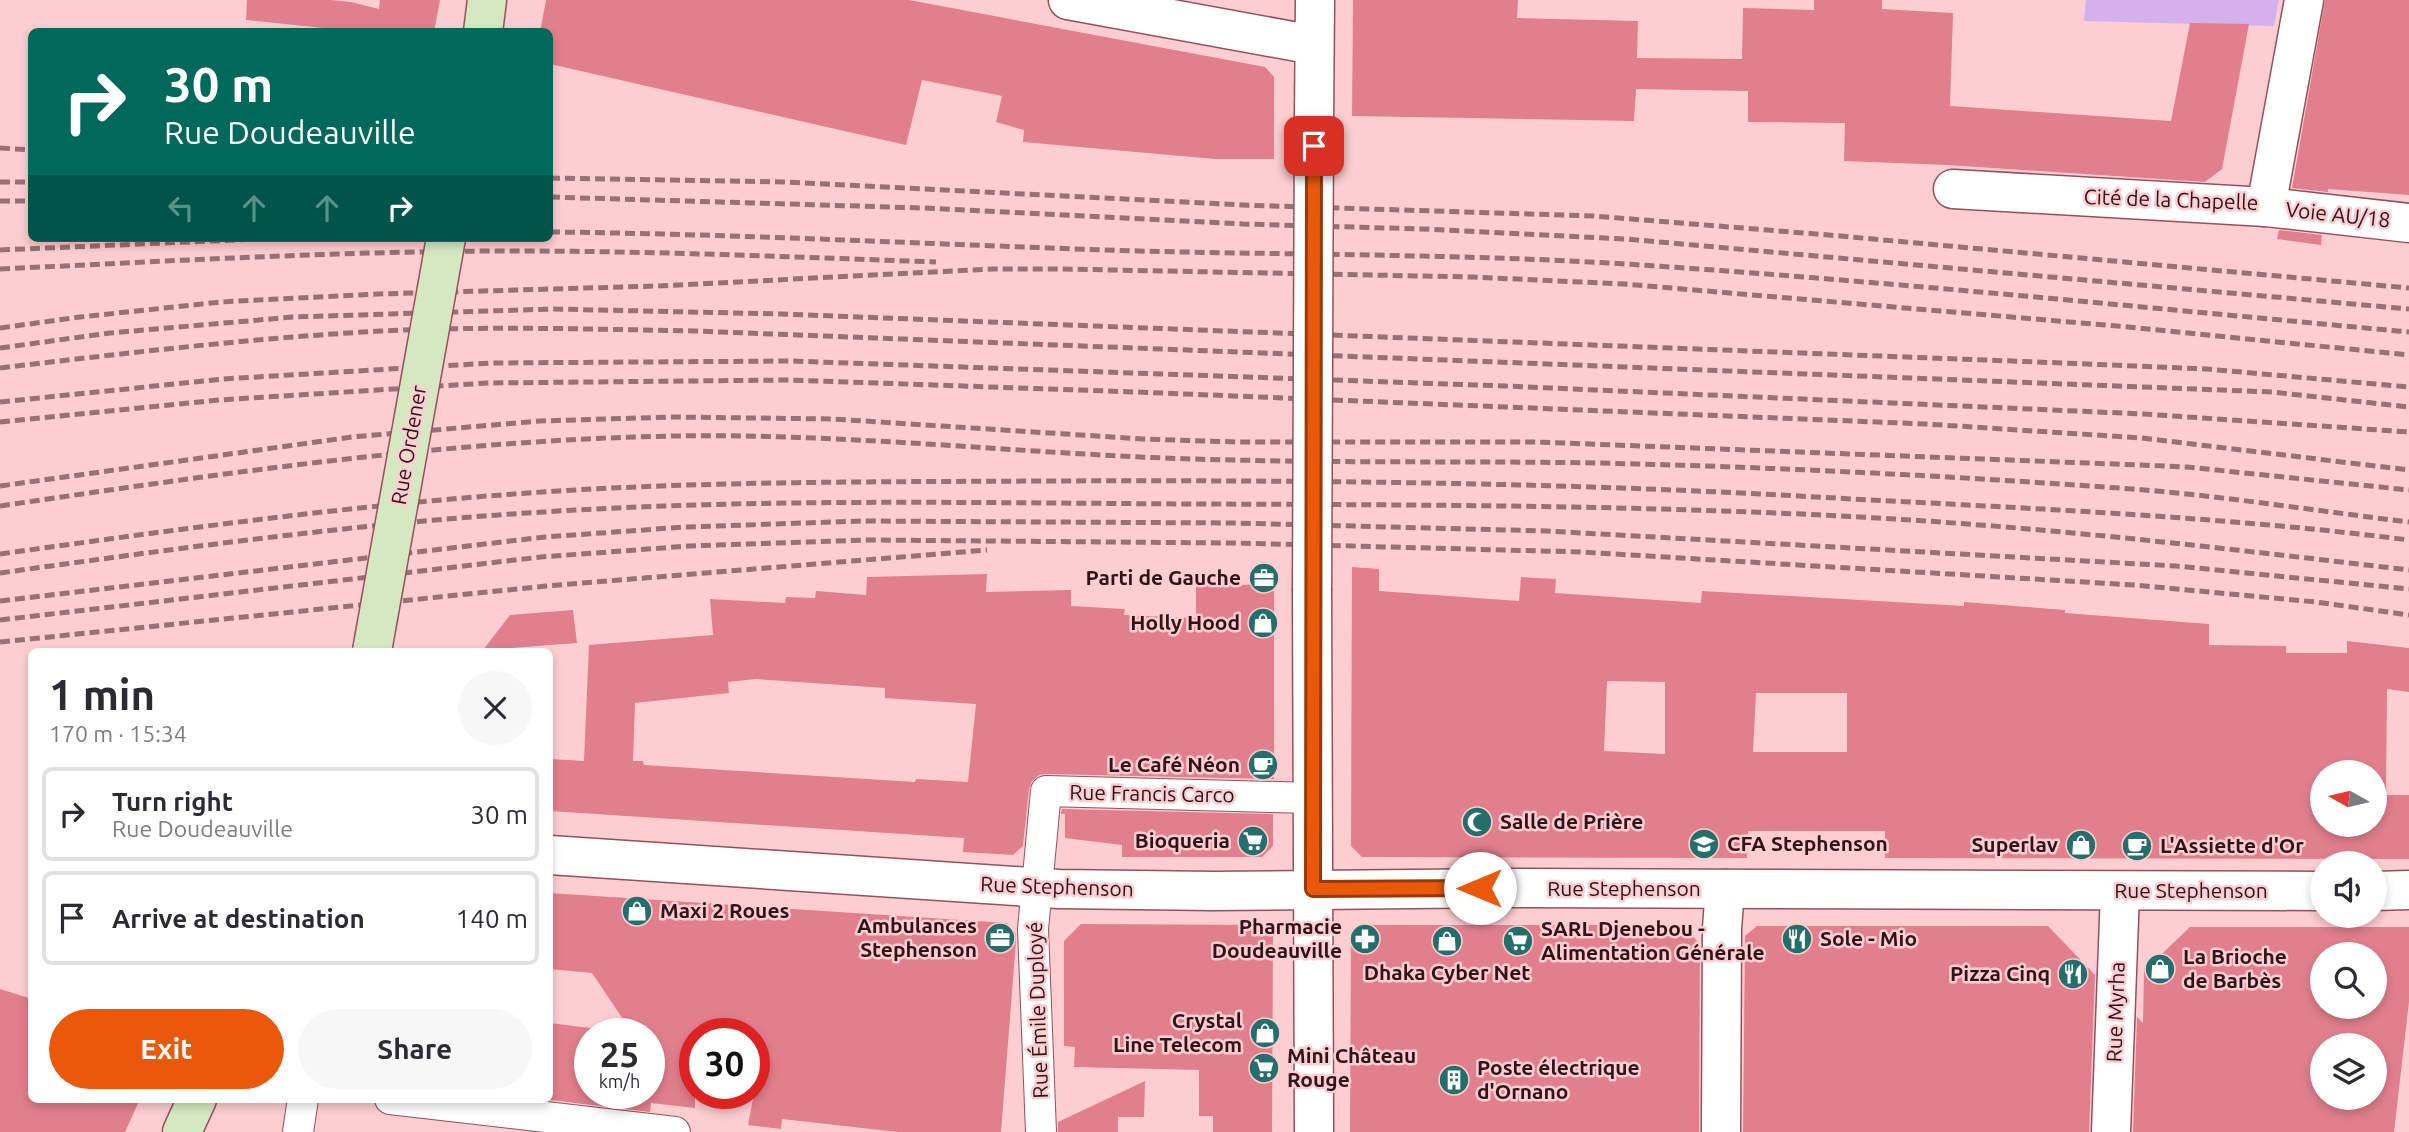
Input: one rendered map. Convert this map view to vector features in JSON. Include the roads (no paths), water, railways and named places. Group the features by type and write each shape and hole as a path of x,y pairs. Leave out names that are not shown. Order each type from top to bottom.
{"main road":[{"path":"484,28 487,0"},
{"name":"Rue Ordener","path":"373,648 445,242"},
{"path":"182,1132 195,1103"}],"street":[{"path":"1068,0 1314,46"},
{"path":"1314,1132 1312,591 1315,0"},
{"name":"Cité de la Chapelle","path":"1953,188 2266,207 2304,0"},
{"name":"Voie AU/18","path":"2266,207 2409,223"},
{"name":"Rue Francis Carco","path":"1036,888 1046,791 1313,798"},
{"name":"Rue Stephenson","path":"553,855 1036,888 1214,891 2310,891"},
{"name":"Rue Émile Duployé","path":"1036,888 1033,929 1041,1132"},
{"path":"1721,1132 1722,928 1725,889"},
{"path":"2387,891 2409,890"},
{"name":"Rue Myrha","path":"2111,1132 2120,892"},
{"path":"298,1132 302,1103"},
{"path":"425,1103 675,1132"}],"railway":[{"path":"0,148 28,150"},
{"path":"553,178 784,182 1242,205 1594,216 2409,288"},
{"path":"0,182 28,182"},
{"path":"553,197 924,208 1626,239 2409,309"},
{"path":"0,201 28,201"},
{"path":"553,232 1139,251 1504,258 1626,264 1920,287 2409,332"},
{"path":"0,250 188,242"},
{"path":"0,269 449,251 619,252 936,262"},
{"path":"0,328 221,302 378,294 657,286 993,269 1061,269 1472,277 1624,284 2117,326 2409,355"},
{"path":"0,348 110,333 293,317 553,309 781,314 2207,369 2409,387"},
{"path":"0,368 190,346 333,334 459,329 577,329 695,331 2272,392 2409,407"},
{"path":"0,402 223,379 491,363 791,361 1505,386 2144,414 2409,432"},
{"path":"0,422 219,400 488,383 789,380 1926,424 2142,438 2409,470"},
{"path":"0,486 352,437 540,421 673,417 833,419 1143,439 1237,442 1536,442 2140,465 2187,467 2409,490"},
{"path":"0,506 253,470 421,451 591,439 746,436 885,441 1164,458 1598,463 1865,473 2167,492 2409,522"},
{"path":"0,554 271,518 474,497 666,486 916,482 1331,482 1622,488 2113,513 2261,524 2409,540"},
{"path":"0,573 271,537 475,517 625,508 870,502 1471,506 1835,516 1987,525 2108,536 2409,570"},
{"path":"0,601 545,537 685,527 864,521 1234,523 1546,531 2176,566 2409,589"},
{"path":"0,620 541,557 689,546 868,540 1236,543 1581,552 2134,585 2316,602 2409,615"},
{"path":"0,642 546,586 987,550"}],"place":[{"name":"Parti de Gauche","path":"1264,578"},
{"name":"Holly Hood","path":"1263,623"},
{"name":"Le Café Néon","path":"1263,765"},
{"name":"Salle de Prière","path":"1477,822"},
{"name":"Bioqueria","path":"1253,841"},
{"name":"CFA Stephenson","path":"1704,844"},
{"name":"Superlav","path":"2081,845"},
{"name":"L'Assiette d'Or","path":"2137,846"},
{"name":"Maxi 2 Roues","path":"637,911"},
{"name":"Ambulances Stephenson","path":"1000,938"},
{"name":"Pharmacie Doudeauville","path":"1365,939"},
{"name":"Sole - Mio","path":"1797,939"},
{"name":"Dhaka Cyber Net","path":"1447,941"},
{"name":"SARL Djenebou - Alimentation Générale","path":"1518,941"},
{"name":"La Brioche de Barbès","path":"2160,969"},
{"name":"Pizza Cinq","path":"2073,974"},
{"name":"Crystal Line Telecom","path":"1265,1033"},
{"name":"Mini Château Rouge","path":"1264,1068"},
{"name":"Poste électrique d'Ornano","path":"1454,1080"}]}
